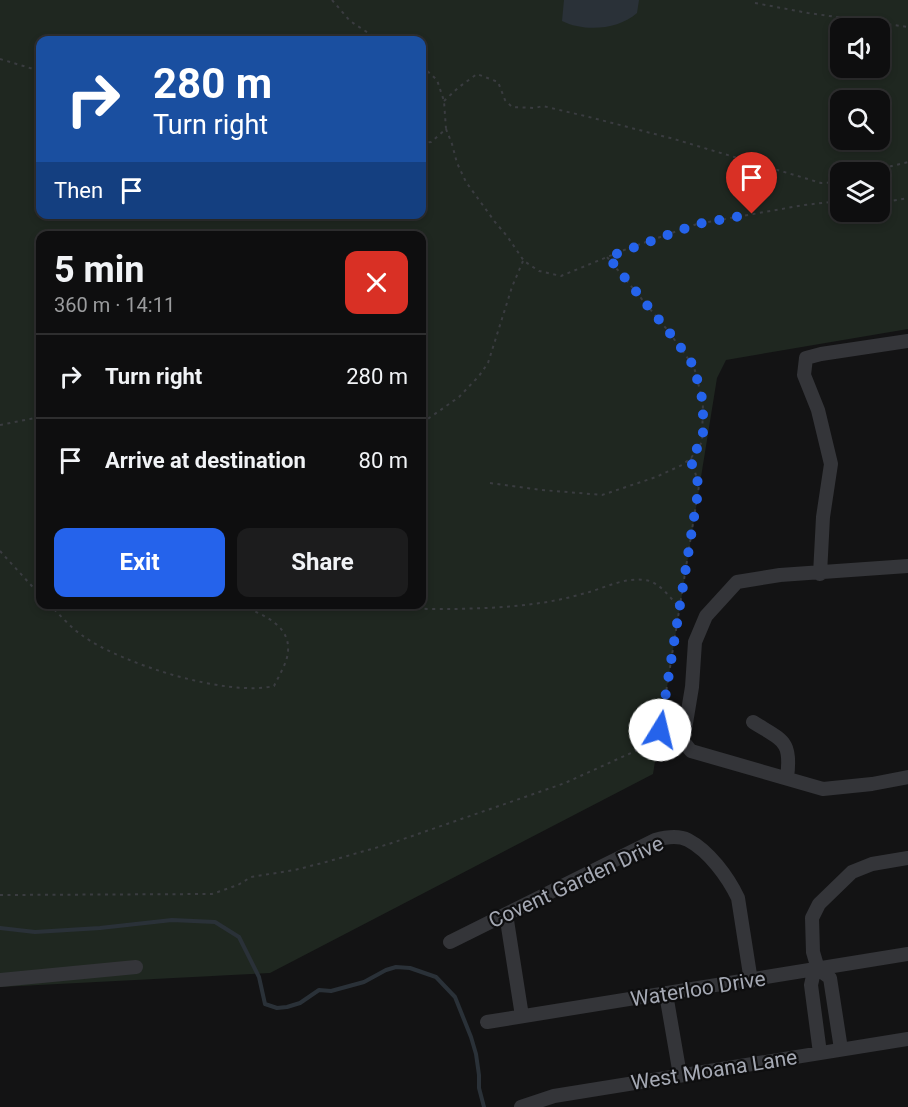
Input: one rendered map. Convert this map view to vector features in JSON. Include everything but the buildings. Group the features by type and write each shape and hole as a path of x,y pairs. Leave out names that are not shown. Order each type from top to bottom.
{"street":[{"path":"820,574 823,517 831,464 818,410 804,375 806,358 908,341"},
{"path":"908,566 820,574 780,575 737,582 706,616 696,642 692,687 683,741 691,751 823,789 872,784 908,777"},
{"path":"753,722 783,741 789,760 787,778"},
{"name":"Covent Garden Drive","path":"450,942 655,840 670,836 687,839 707,854 732,885 738,898 751,981"},
{"path":"841,1049 830,978 818,969 813,952 812,918 819,904 852,872 872,864 908,858"},
{"path":"506,914 522,1016"},
{"name":"Waterloo Drive","path":"487,1022 908,954"},
{"path":"0,980 136,967"},
{"path":"818,969 811,985 820,1053"},
{"path":"666,994 680,1075"},
{"name":"West Moana Lane","path":"521,1107 554,1096 908,1039"}],"path":[{"path":"332,0 350,21 373,36"},
{"path":"755,3 908,27"},
{"path":"0,59 36,70"},
{"path":"426,70 437,80 444,101 446,129 466,182 524,261 539,271 561,276 697,224 830,202"},
{"path":"444,101 477,74 498,82 505,100 512,107 554,108 674,139 821,183 830,183"},
{"path":"426,143 431,142 446,129"},
{"path":"890,166 908,162"},
{"path":"890,201 908,198"},
{"path":"490,483 602,495 656,477 682,465 702,442 703,402 694,367 669,332 608,257"},
{"path":"426,420 459,397 488,363 512,287 524,261"},
{"path":"0,425 36,418"},
{"path":"0,895 212,894 251,877 295,870 388,844 564,783 653,742 660,730 699,486 690,458"},
{"path":"0,551 36,591"},
{"path":"426,608 492,608 544,603 633,579 647,580 657,584 680,608"},
{"path":"54,609 84,637 150,668 185,679 218,685 263,688 274,686 286,662 287,638 282,628 265,616 249,609"}],"shaded area":[{"path":"0,0 908,0 908,329 726,360 717,378 653,774 270,973 0,987"},
{"path":"564,0 639,0 637,13 629,19 611,26 590,28 562,21"}],"waterway":[{"path":"0,928 35,932 172,920 215,922 239,937 259,977 265,1004 277,1008 300,1003 319,990 331,991 364,982 396,967 410,968 436,977 455,997 471,1037 476,1054 479,1088 484,1107"}],"route":[{"path":"660,730 699,486 690,458 702,442 703,402 694,367 688,357 608,257 697,224 752,214"}]}
